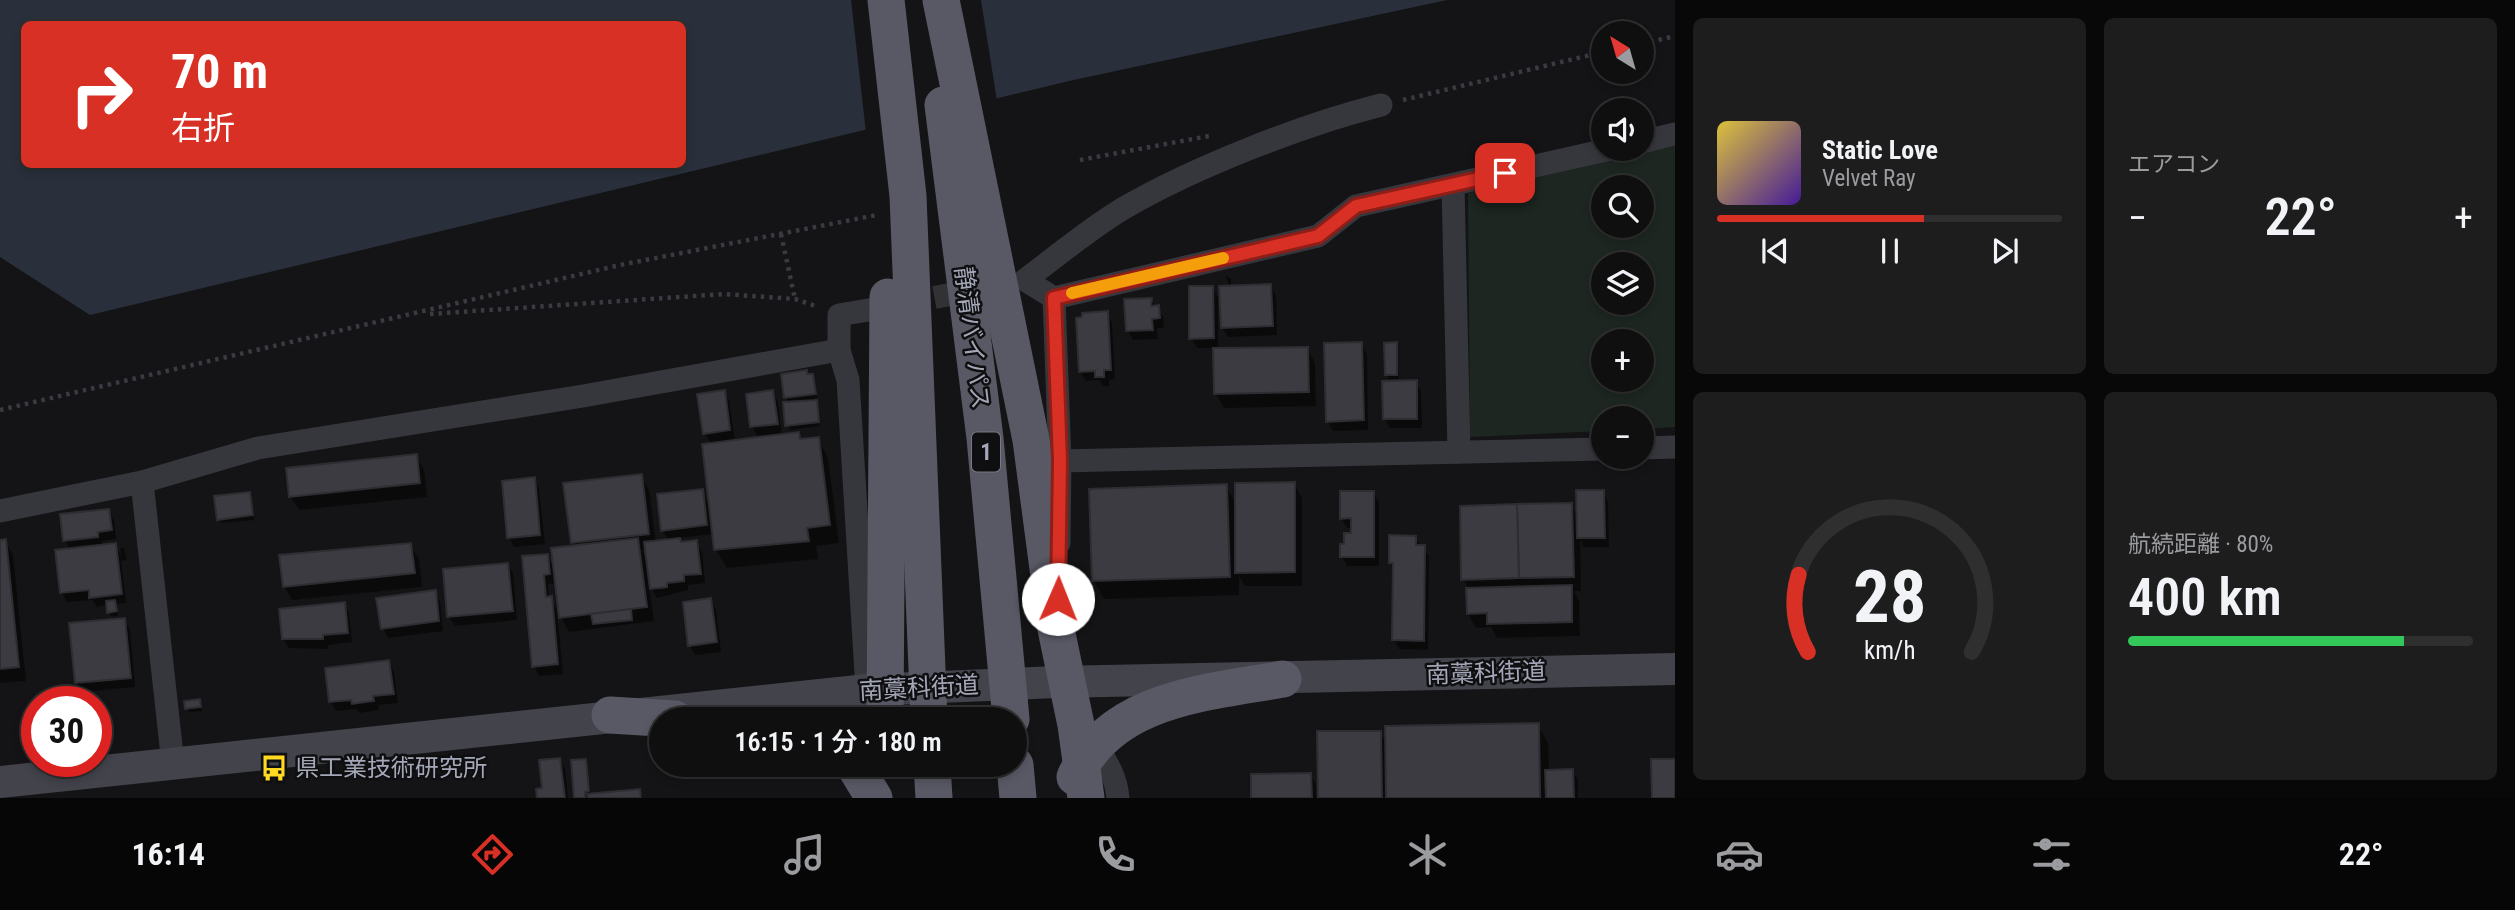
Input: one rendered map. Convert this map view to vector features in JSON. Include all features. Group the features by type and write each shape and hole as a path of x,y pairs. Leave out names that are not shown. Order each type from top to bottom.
{"highway":[{"path":"873,0 886,202 889,339 874,707"},
{"path":"886,0 908,196 929,707"},
{"name":"静清バイパス","path":"931,0 985,438 1010,707"},
{"name":"1","path":"941,0 1031,440 1056,629 1076,725 1086,798"},
{"path":"1065,798 1076,773 1096,745 1119,725 1145,709 1174,700 1283,679"},
{"path":"1057,682 1065,798"},
{"path":"610,715 649,717"},
{"path":"862,777 875,798"},
{"path":"874,777 875,798"},
{"path":"883,798 884,777"},
{"path":"933,777 934,798"},
{"path":"1016,777 1018,798"}],"main road":[{"name":"南藁科街道","path":"894,707 1057,682 1675,669"},
{"name":"南藁科街道","path":"0,782 610,715 649,714"}],"street":[{"path":"1381,105 1346,114 1164,187 1123,209 1025,280 1054,298 1318,236 1356,206 1591,154"},
{"path":"1654,139 1675,134"},
{"path":"1453,185 1459,452"},
{"path":"1054,298 1060,461 1057,682"},
{"path":"874,309 839,315 839,350 848,380 874,707"},
{"path":"0,511 142,482 258,448 583,396 839,350"},
{"path":"1654,448 1675,447"},
{"path":"1060,461 1591,449"},
{"path":"142,482 173,764"},
{"path":"1096,745 1117,782 1118,798"}],"path":[{"path":"1654,41 1675,36"},
{"path":"0,410 620,265 883,214"},
{"path":"781,234 795,299"},
{"path":"419,314 724,294 795,299 839,315"}],"shaded area":[{"path":"0,0 1447,0 1069,81 90,315 0,257"},
{"path":"1675,146 1675,427 1654,428 1654,406 1591,406 1591,432 1470,437 1468,193 1609,161 1654,161 1654,151"}],"pier":[{"path":"851,0 981,0 997,101 866,133"}],"building":[{"path":"1271,284 1273,326 1221,328 1219,286"},
{"path":"1189,286 1213,286 1214,338 1189,339"},
{"path":"1152,298 1151,306 1159,305 1160,318 1152,319 1153,330 1126,331 1124,299"},
{"path":"1108,311 1111,370 1104,370 1104,377 1095,377 1095,371 1079,372 1076,318 1082,317 1082,313"},
{"path":"1362,342 1364,420 1326,422 1324,343"},
{"path":"1397,342 1397,375 1385,375 1384,343"},
{"path":"1308,347 1309,392 1214,394 1213,348"},
{"path":"807,370 807,374 813,374 816,394 784,398 781,374"},
{"path":"1417,380 1417,419 1383,419 1382,381"},
{"path":"725,390 730,430 703,434 697,394"},
{"path":"773,390 778,424 750,427 746,394"},
{"path":"817,400 819,422 785,426 783,402"},
{"path":"799,432 800,439 819,437 830,525 807,528 809,541 714,550 702,444"},
{"path":"417,454 420,483 289,497 286,468"},
{"path":"642,474 649,534 571,543 563,483"},
{"path":"535,477 540,535 507,538 502,481"},
{"path":"1295,482 1295,572 1235,573 1235,483"},
{"path":"1227,484 1230,577 1092,581 1089,489"},
{"path":"703,489 707,525 661,531 657,494"},
{"path":"1576,490 1604,490 1605,538 1577,538"},
{"path":"1340,491 1374,491 1374,557 1340,557 1340,544 1344,544 1344,533 1351,533 1351,518 1340,519"},
{"path":"250,492 253,515 217,520 214,496"},
{"path":"1572,503 1574,577 1519,578 1517,504"},
{"path":"1517,504 1519,578 1461,580 1460,506"},
{"path":"109,509 112,530 98,532 98,537 63,541 60,514"},
{"path":"1389,535 1416,536 1416,545 1425,545 1424,641 1392,640 1393,563 1389,563"},
{"path":"638,538 647,607 559,618 551,548"},
{"path":"680,538 681,542 697,540 701,574 684,575 684,581 650,589 644,542"},
{"path":"6,539 19,667 0,669 0,540"},
{"path":"116,543 122,594 89,598 89,590 60,593 55,550"},
{"path":"411,543 415,573 283,587 279,555"},
{"path":"548,554 550,574 544,575 546,597 552,596 558,664 532,667 522,556"},
{"path":"508,563 513,611 447,617 443,569"},
{"path":"1572,585 1572,622 1487,624 1487,613 1467,614 1466,588"},
{"path":"436,590 439,621 381,629 376,598"},
{"path":"711,598 717,642 688,646 683,602"},
{"path":"115,600 117,611 107,613 106,601"},
{"path":"345,602 348,633 323,635 323,639 282,639 279,609"},
{"path":"631,609 632,620 593,624 591,614"},
{"path":"125,618 131,678 75,683 69,623"},
{"path":"389,660 394,694 373,696 374,701 352,704 351,700 329,702 325,668"},
{"path":"200,699 201,707 185,709 184,701"},
{"path":"1539,723 1540,798 1386,798 1385,726"},
{"path":"1317,731 1381,731 1382,798 1318,798"},
{"path":"560,758 565,798 537,798 536,789 542,788 539,760"},
{"path":"586,759 589,791 585,792 585,798 574,798 571,760"},
{"path":"1651,759 1675,759 1675,798 1652,798"},
{"path":"1573,769 1574,798 1546,798 1545,770"},
{"path":"1311,773 1312,798 1251,798 1251,774"},
{"path":"640,789 641,798 588,798 587,794"}],"tunnel":[{"path":"901,304 978,289"}],"slow traffic":[{"path":"1072,293 1223,258"}],"place":[{"name":"県工業技術研究所","path":"274,768"}],"route":[{"path":"1058,599 1060,461 1054,298 1318,236 1356,206 1505,173"}]}
